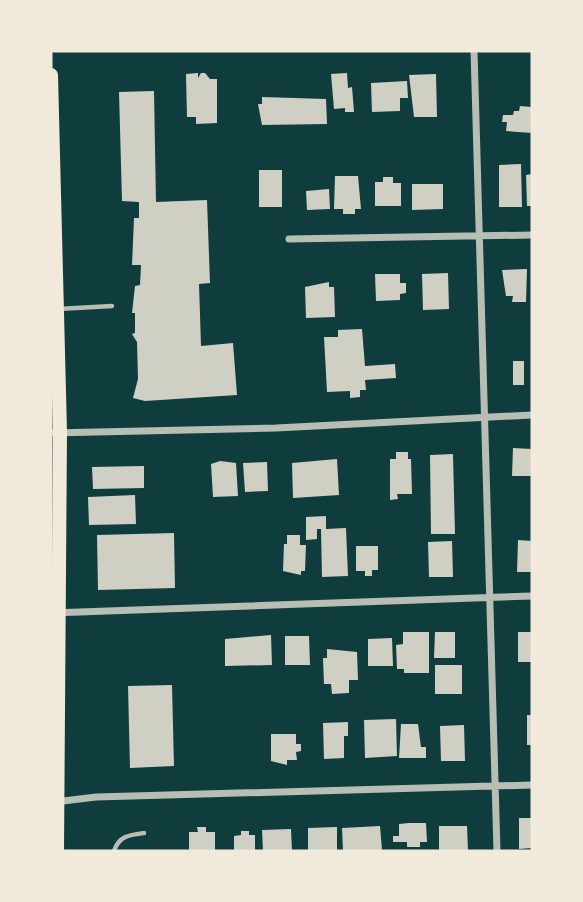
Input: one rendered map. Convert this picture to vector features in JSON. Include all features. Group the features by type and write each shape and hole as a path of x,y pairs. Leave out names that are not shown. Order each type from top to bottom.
{"main road":[{"path":"51,75 57,309 53,802"},
{"path":"51,741 57,851"}],"street":[{"path":"474,51 497,851"},
{"path":"289,239 532,235"},
{"path":"55,433 276,428 532,415"},
{"path":"55,613 532,596"},
{"path":"53,802 96,797 532,785"}],"lane":[{"path":"57,309 112,306"},
{"path":"114,851 117,843 128,835 144,833"}],"building":[{"path":"198,73 198,78 201,73 205,73 210,79 217,79 217,123 196,124 196,117 187,117 186,74"},
{"path":"347,73 348,88 352,87 354,112 345,112 345,108 334,109 331,74"},
{"path":"436,74 437,117 414,117 409,75"},
{"path":"407,81 408,98 400,98 400,111 372,112 371,83"},
{"path":"154,91 156,202 207,200 210,283 199,284 201,346 233,343 237,395 145,401 133,398 138,379 137,342 132,334 135,333 135,313 132,313 135,286 140,285 141,265 132,265 134,218 139,218 139,202 122,201 119,92"},
{"path":"262,97 326,99 327,124 262,125 258,104 262,104"},
{"path":"520,106 532,107 532,133 506,131 507,122 502,122 503,115 513,115 514,111 519,111"},
{"path":"521,164 522,207 499,207 499,165"},
{"path":"259,170 282,170 282,207 259,207"},
{"path":"532,174 532,206 527,206 526,175"},
{"path":"335,176 358,176 361,209 355,209 355,214 343,214 343,209 334,209"},
{"path":"383,177 393,177 393,183 401,183 401,206 375,206 375,182 383,182"},
{"path":"412,184 443,184 443,209 412,210"},
{"path":"329,189 330,209 307,210 306,191"},
{"path":"527,269 526,302 512,302 513,296 506,296 502,270"},
{"path":"448,273 449,309 423,310 422,274"},
{"path":"375,274 400,274 400,283 406,283 406,293 400,294 400,300 376,301"},
{"path":"329,282 329,287 334,287 335,317 306,318 305,287"},
{"path":"362,329 365,366 395,364 396,378 365,380 366,390 360,390 360,397 350,398 350,391 327,392 324,337 338,337 338,330"},
{"path":"513,361 524,361 524,385 513,385"},
{"path":"513,448 532,449 532,476 512,476"},
{"path":"396,452 408,452 408,459 411,459 412,494 397,494 398,499 390,500 390,459 396,459"},
{"path":"453,454 455,534 431,534 430,455"},
{"path":"337,459 339,495 293,498 292,463"},
{"path":"220,461 236,463 238,496 213,497 211,464"},
{"path":"267,462 268,491 245,492 243,463"},
{"path":"144,466 144,488 93,489 92,467"},
{"path":"135,495 136,524 89,525 88,497"},
{"path":"326,516 326,529 346,528 348,576 322,577 321,529 317,529 317,539 306,540 306,517"},
{"path":"174,533 175,588 98,590 97,535"},
{"path":"287,535 300,535 300,545 306,545 305,571 301,571 301,575 283,571"},
{"path":"518,540 532,541 532,572 517,572"},
{"path":"452,541 453,577 429,577 428,542"},
{"path":"356,546 378,546 378,570 372,570 372,576 365,576 365,571 356,571"},
{"path":"403,632 429,632 429,673 404,673 404,669 397,669 396,645 403,644"},
{"path":"435,632 455,632 455,658 434,658"},
{"path":"518,632 532,632 532,662 518,662"},
{"path":"271,635 272,665 225,666 225,639"},
{"path":"285,636 309,636 310,665 285,665"},
{"path":"392,638 393,666 368,666 368,639"},
{"path":"327,649 357,652 358,680 349,680 349,693 332,694 331,684 324,684 323,658 327,658"},
{"path":"435,665 462,665 462,694 435,694"},
{"path":"172,685 174,766 130,768 128,686"},
{"path":"527,715 532,715 532,745 527,745"},
{"path":"396,719 397,756 365,758 364,720"},
{"path":"348,722 348,736 344,736 344,758 324,759 323,723"},
{"path":"401,724 418,724 421,747 426,747 426,758 399,758"},
{"path":"464,725 465,761 441,761 440,726"},
{"path":"271,734 296,734 296,744 301,744 301,751 296,752 297,760 287,760 287,765 271,761"},
{"path":"519,818 532,818 532,848 519,849"},
{"path":"426,823 427,842 420,842 420,847 407,847 407,842 393,842 393,836 399,836 399,824"},
{"path":"380,826 382,850 343,851 342,828"},
{"path":"439,826 467,826 468,851 439,851"},
{"path":"197,827 206,827 206,832 215,832 215,851 189,851 189,832 198,832"},
{"path":"337,827 337,851 308,851 308,828"},
{"path":"291,829 292,851 263,851 262,830"},
{"path":"241,831 249,831 249,835 255,835 255,851 234,851 234,836 241,835"}]}
